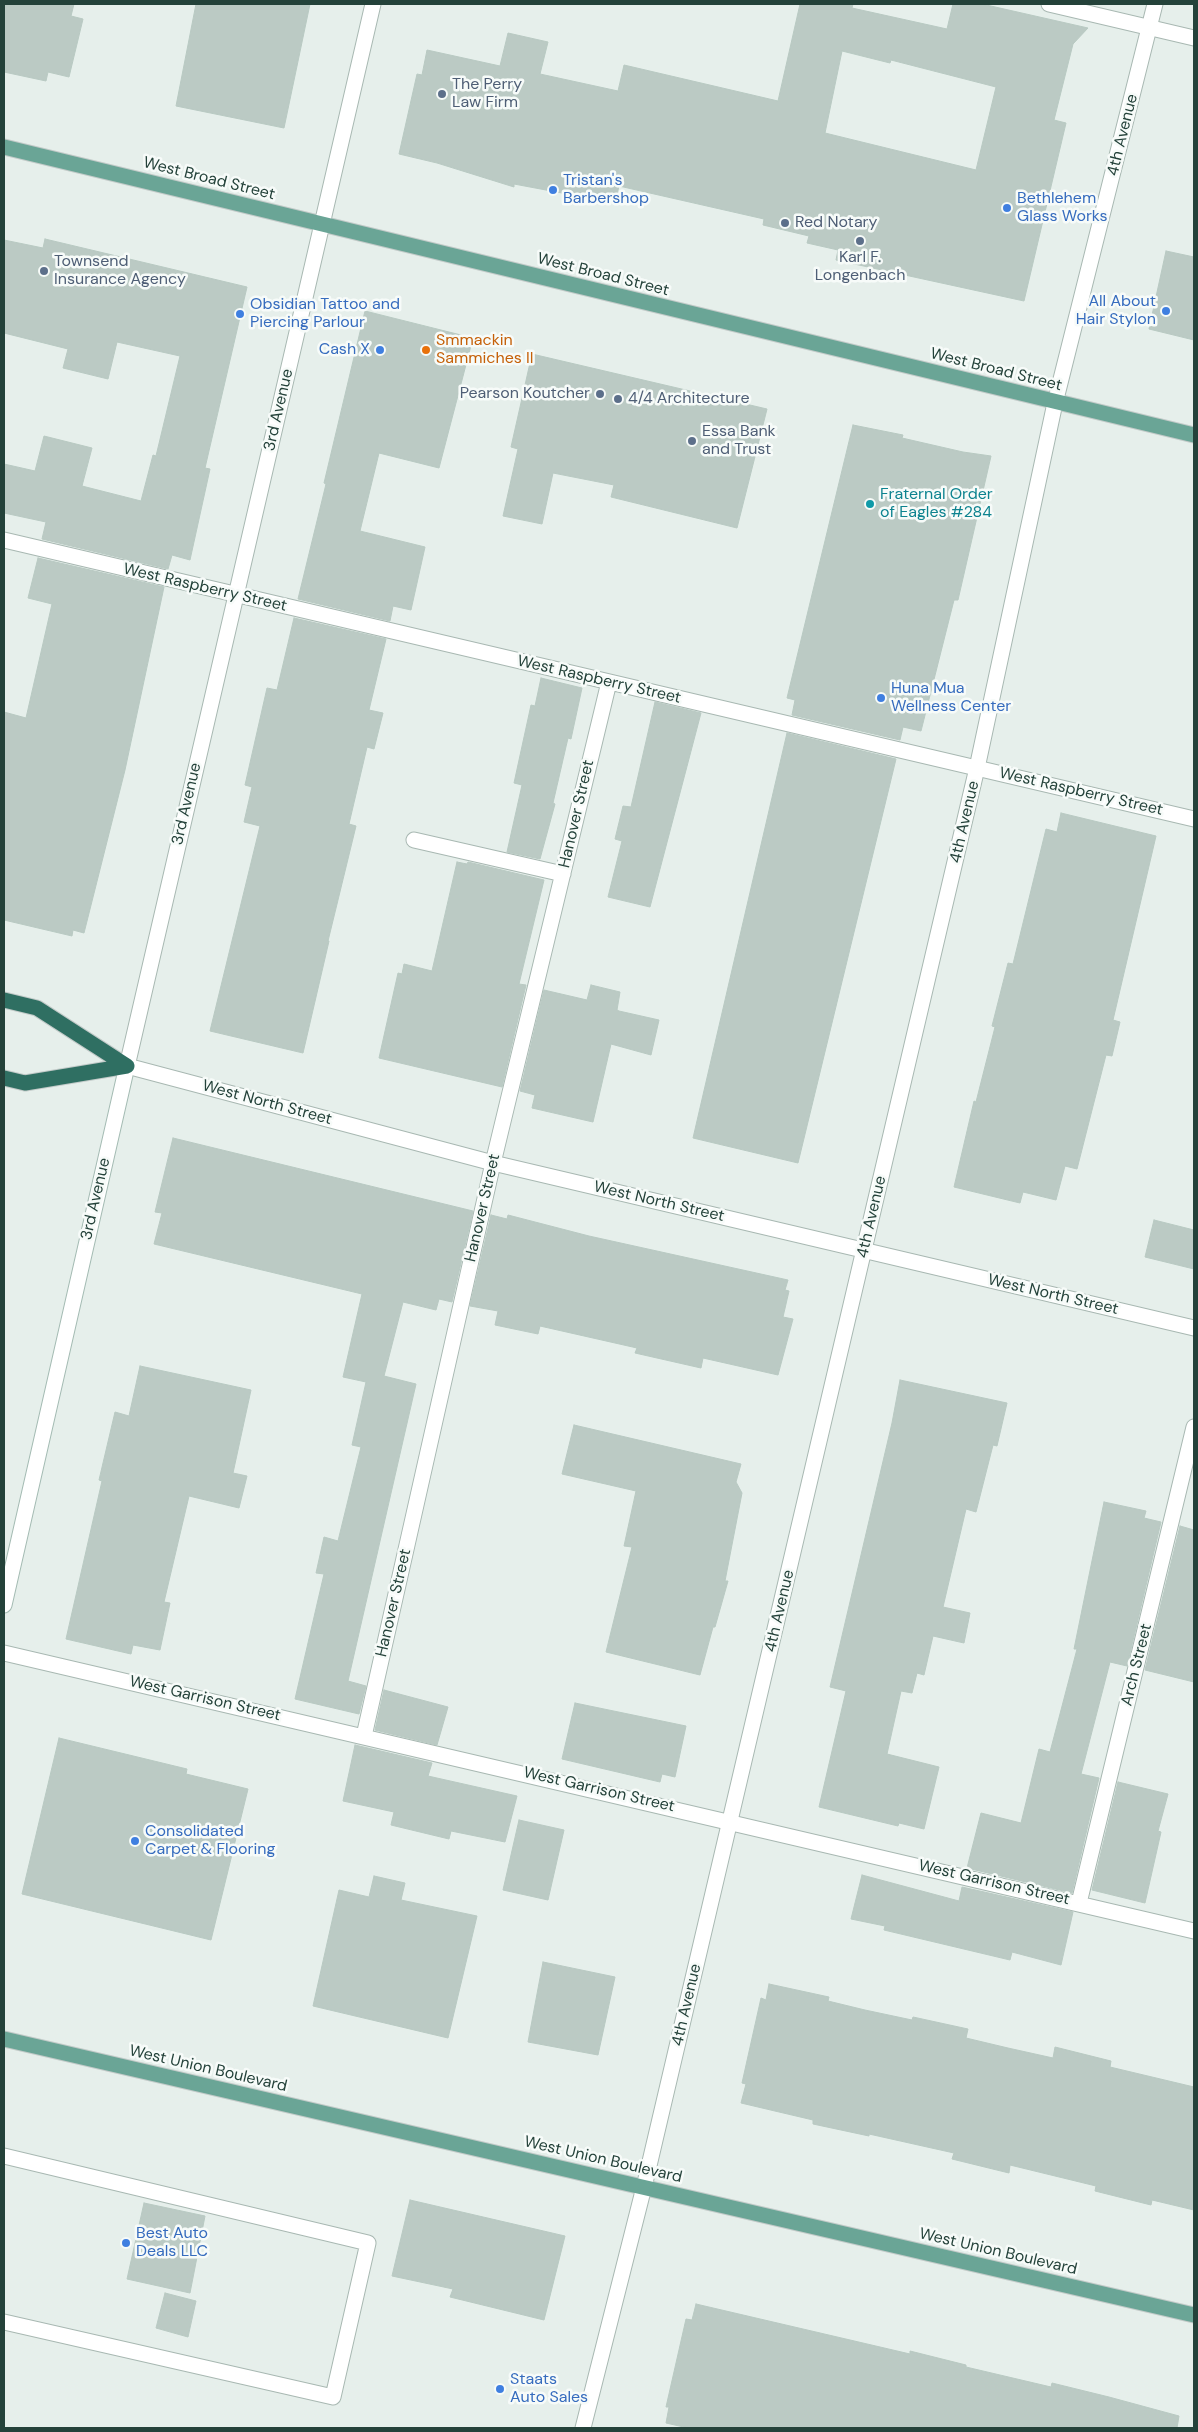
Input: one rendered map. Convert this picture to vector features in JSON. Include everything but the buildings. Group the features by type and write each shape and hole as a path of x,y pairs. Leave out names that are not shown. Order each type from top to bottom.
{"highway":[{"path":"4,1000 37,1008 127,1066"},
{"path":"4,1078 25,1083 127,1066"}],"main road":[{"name":"West Broad Street","path":"4,147 1055,403 1194,435"},
{"name":"West Union Boulevard","path":"4,2039 1194,2315"}],"street":[{"name":"3rd Avenue","path":"4,1605 373,4"},
{"path":"1049,4 1194,38"},
{"name":"4th Avenue","path":"583,2428 644,2187 977,768 1055,403 1156,4"},
{"name":"West Raspberry Street","path":"4,540 1194,819"},
{"name":"Hanover Street","path":"364,1736 493,1163 609,682"},
{"path":"414,840 563,874"},
{"name":"West North Street","path":"127,1066 493,1163 1194,1328"},
{"name":"Arch Street","path":"1079,1903 1194,1427"},
{"name":"West Garrison Street","path":"4,1653 730,1821 1194,1931"},
{"path":"4,2156 368,2243 333,2397 4,2322"}],"place":[{"name":"The Perry Law Firm","path":"442,94"},
{"name":"Tristan's Barbershop","path":"553,190"},
{"name":"Bethlehem Glass Works","path":"1007,208"},
{"name":"Red Notary","path":"785,223"},
{"name":"Karl F. Longenbach","path":"860,241"},
{"name":"Townsend Insurance Agency","path":"44,271"},
{"name":"All About Hair Stylon","path":"1166,311"},
{"name":"Obsidian Tattoo and Piercing Parlour","path":"240,314"},
{"name":"Cash X","path":"380,350"},
{"name":"Smmackin Sammiches II","path":"426,350"},
{"name":"Pearson Koutcher","path":"600,394"},
{"name":"4/4 Architecture","path":"618,399"},
{"name":"Essa Bank and Trust","path":"692,441"},
{"name":"Fraternal Order of Eagles #284","path":"870,504"},
{"name":"Huna Mua Wellness Center","path":"881,698"},
{"name":"Consolidated Carpet & Flooring","path":"135,1841"},
{"name":"Best Auto Deals LLC","path":"126,2243"},
{"name":"Staats Auto Sales","path":"500,2389"}]}
